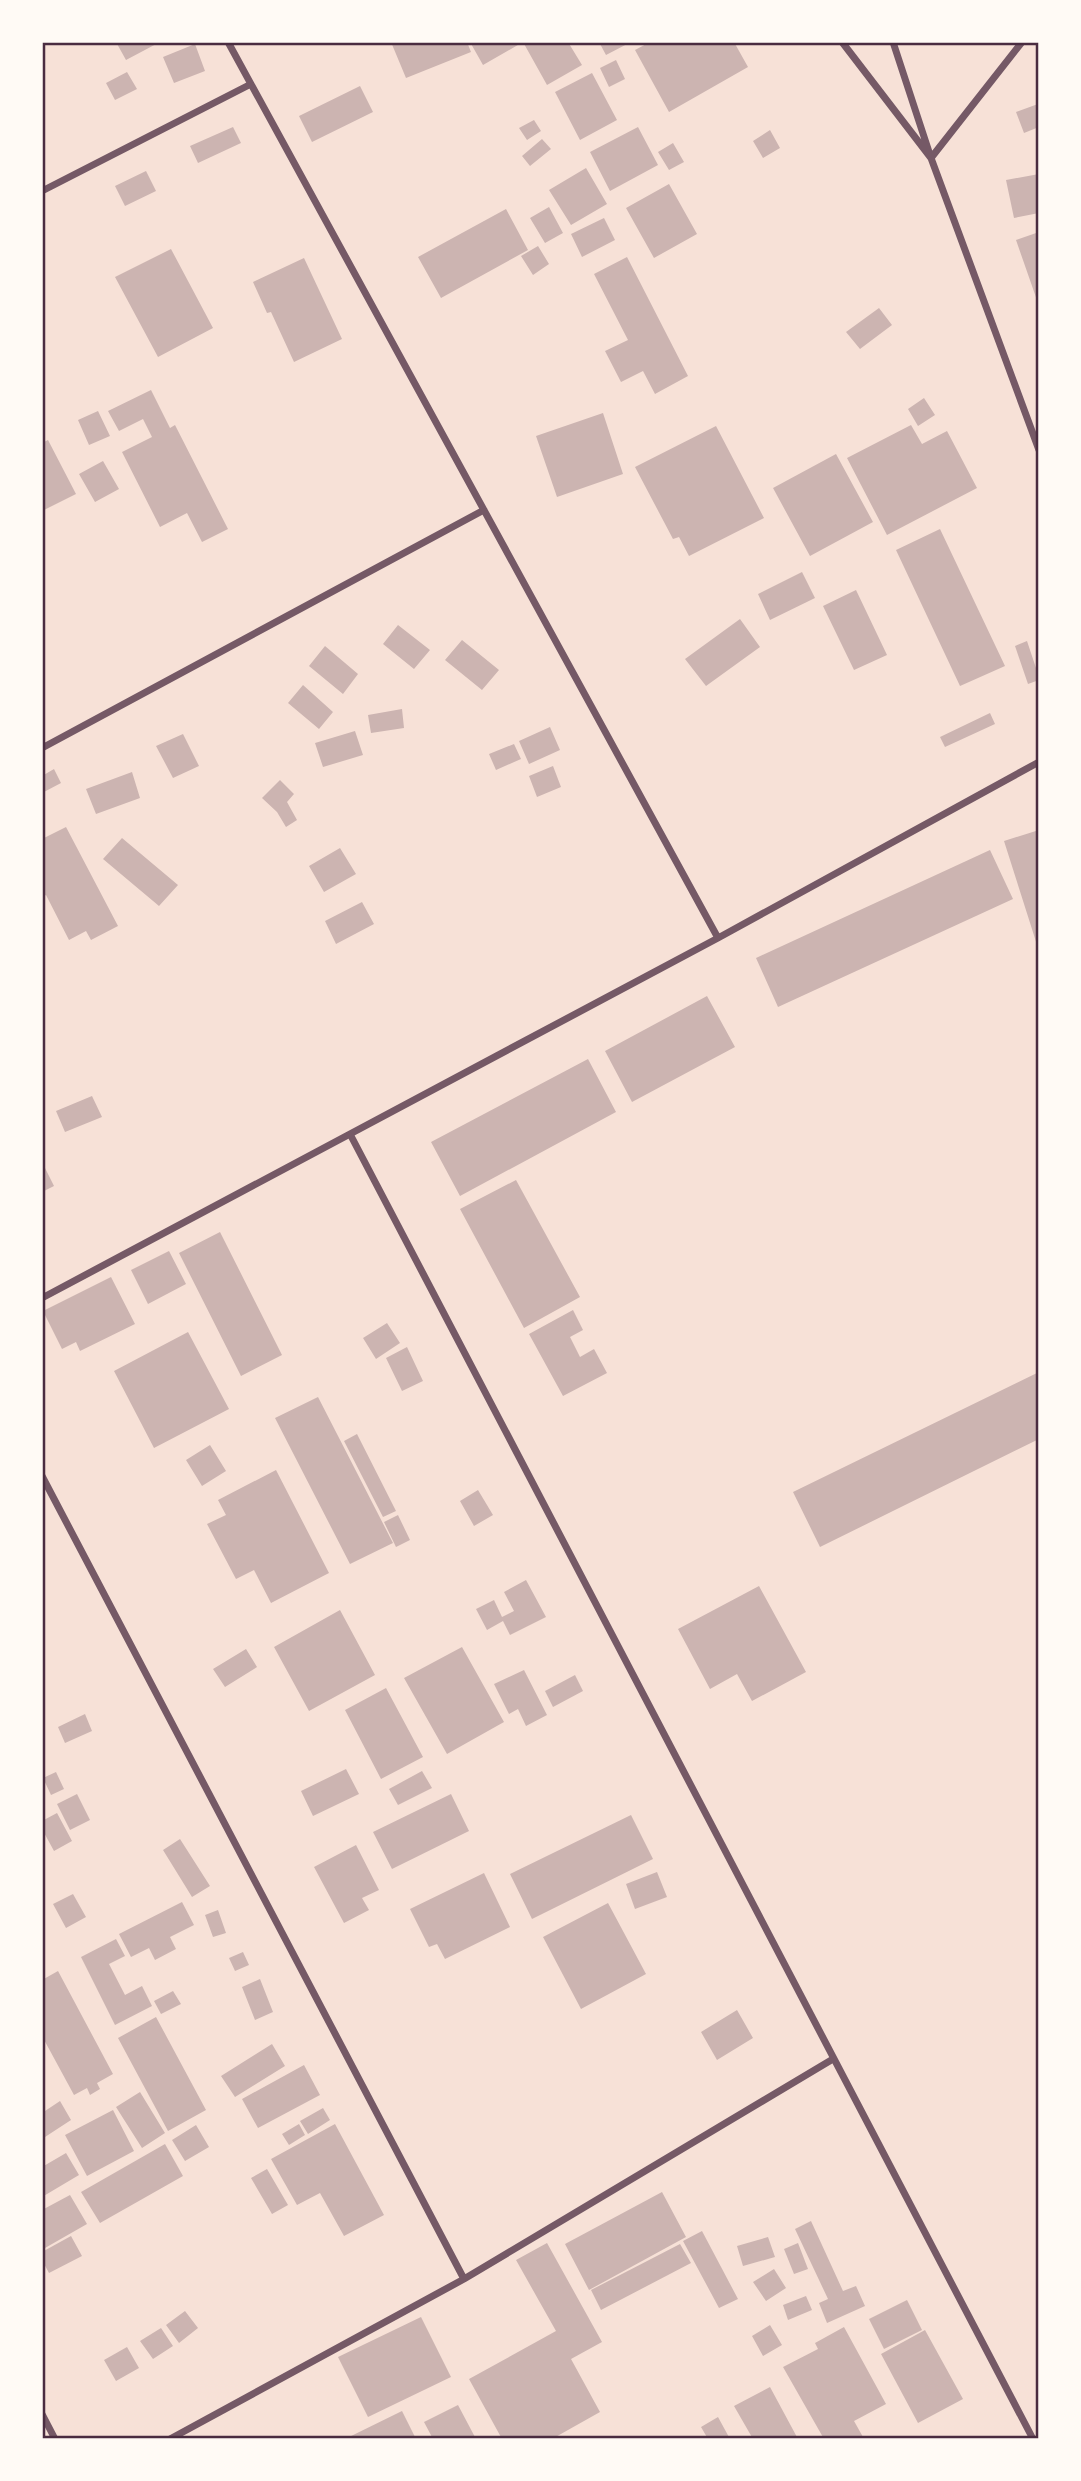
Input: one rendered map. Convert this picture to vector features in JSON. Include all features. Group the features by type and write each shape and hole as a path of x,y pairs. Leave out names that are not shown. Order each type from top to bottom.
{"street":[{"path":"228,42 718,938"},
{"path":"842,42 931,158"},
{"path":"893,42 931,158 1039,450"},
{"path":"931,158 1022,42"},
{"path":"42,191 251,84"},
{"path":"42,748 484,510"},
{"path":"42,1298 718,938 1039,762"},
{"path":"350,1134 1033,2439"},
{"path":"42,1476 464,2279"},
{"path":"170,2439 464,2279 833,2059"},
{"path":"42,2414 55,2439"}],"building":[{"path":"116,42 160,42 126,60"},
{"path":"391,42 467,42 471,52 406,78"},
{"path":"470,42 523,42 483,65"},
{"path":"523,42 568,42 582,65 547,85"},
{"path":"599,42 631,42 606,55"},
{"path":"650,42 734,42 748,67 669,112 635,50"},
{"path":"195,44 205,71 174,83 163,57"},
{"path":"616,60 625,79 609,87 600,68"},
{"path":"127,72 137,89 115,100 106,83"},
{"path":"592,73 617,120 580,140 555,92"},
{"path":"360,86 373,112 312,142 299,116"},
{"path":"1038,104 1039,127 1024,133 1016,112"},
{"path":"534,120 541,131 527,140 519,128"},
{"path":"233,127 241,143 198,163 190,146"},
{"path":"638,127 658,165 610,191 590,152"},
{"path":"770,130 780,148 763,158 753,141"},
{"path":"542,139 551,149 530,166 522,156"},
{"path":"673,143 684,162 669,170 658,152"},
{"path":"586,168 607,204 571,225 549,190"},
{"path":"146,171 156,191 125,206 115,186"},
{"path":"1039,174 1039,213 1014,218 1006,180"},
{"path":"669,184 697,234 654,258 626,208"},
{"path":"549,207 563,233 545,243 530,218"},
{"path":"506,209 528,250 441,298 418,257"},
{"path":"604,218 615,240 582,257 571,234"},
{"path":"1039,232 1039,306 1016,240"},
{"path":"538,246 549,264 533,275 521,256"},
{"path":"171,249 213,328 158,357 115,277"},
{"path":"627,257 688,376 655,394 643,371 621,382 605,351 628,340 594,274"},
{"path":"304,258 342,339 294,362 271,312 267,313 253,282"},
{"path":"879,308 892,325 860,349 846,332"},
{"path":"151,390 170,428 175,425 228,529 202,542 187,513 160,527 122,452 152,437 143,419 119,431 108,411"},
{"path":"924,398 935,415 918,426 908,409"},
{"path":"98,411 110,436 89,445 78,420"},
{"path":"603,413 623,474 557,497 536,436"},
{"path":"911,425 922,444 947,431 977,488 887,535 847,458"},
{"path":"716,426 764,518 689,556 679,537 673,539 635,467"},
{"path":"48,440 76,494 42,511 42,443"},
{"path":"836,454 873,522 810,556 773,488"},
{"path":"103,461 119,489 95,502 79,474"},
{"path":"940,529 1005,666 960,686 896,550"},
{"path":"802,572 815,598 770,620 758,594"},
{"path":"856,590 887,655 854,670 823,606"},
{"path":"740,619 760,647 706,686 685,659"},
{"path":"398,625 430,650 414,669 383,644"},
{"path":"462,640 499,670 482,690 445,660"},
{"path":"1027,641 1039,677 1039,680 1028,684 1015,646"},
{"path":"325,646 358,674 343,694 309,666"},
{"path":"303,685 333,712 319,729 288,703"},
{"path":"402,709 404,728 371,733 368,715"},
{"path":"990,713 995,724 945,747 940,737"},
{"path":"550,727 560,750 529,764 519,741"},
{"path":"355,731 363,755 323,767 315,743"},
{"path":"183,734 199,766 173,778 156,746"},
{"path":"514,744 521,759 496,770 489,754"},
{"path":"553,766 561,787 537,797 529,776"},
{"path":"54,769 61,783 42,793 42,776"},
{"path":"132,772 140,798 96,814 86,789"},
{"path":"280,780 294,794 287,802 297,820 286,827 277,812 262,798"},
{"path":"66,827 118,926 91,940 86,931 69,940 46,895 42,897 42,839"},
{"path":"1039,830 1039,948 1038,948 1004,841"},
{"path":"122,838 178,885 159,906 103,859"},
{"path":"340,848 356,874 324,892 309,866"},
{"path":"990,850 1013,899 778,1007 756,958"},
{"path":"362,902 374,924 336,944 325,921"},
{"path":"707,996 735,1047 632,1102 605,1051"},
{"path":"588,1059 616,1112 460,1196 431,1142"},
{"path":"92,1096 102,1117 65,1132 56,1111"},
{"path":"42,1162 54,1186 42,1192"},
{"path":"516,1180 580,1297 524,1328 460,1209"},
{"path":"220,1232 282,1355 241,1376 179,1253"},
{"path":"169,1251 186,1284 148,1304 131,1270"},
{"path":"111,1277 135,1324 80,1351 76,1342 62,1349 43,1311"},
{"path":"573,1310 583,1330 570,1337 580,1357 594,1349 607,1373 563,1396 529,1334"},
{"path":"387,1323 400,1343 376,1359 363,1338"},
{"path":"188,1332 229,1409 154,1448 114,1371"},
{"path":"407,1347 423,1381 402,1391 386,1358"},
{"path":"1039,1372 1039,1439 820,1547 793,1492"},
{"path":"318,1397 393,1543 350,1564 275,1418"},
{"path":"357,1434 396,1511 383,1517 344,1441"},
{"path":"210,1445 226,1471 202,1486 186,1460"},
{"path":"276,1470 329,1573 271,1603 254,1570 236,1579 207,1524 226,1515 218,1500"},
{"path":"478,1490 493,1515 474,1526 460,1501"},
{"path":"398,1515 410,1540 396,1547 384,1522"},
{"path":"526,1580 546,1617 510,1635 503,1621 487,1630 476,1609 494,1600 502,1617 514,1611 504,1592"},
{"path":"759,1586 806,1672 752,1701 737,1674 710,1689 678,1629"},
{"path":"340,1610 375,1675 309,1711 274,1647"},
{"path":"462,1647 504,1722 447,1754 404,1678"},
{"path":"246,1649 257,1667 225,1687 213,1669"},
{"path":"524,1670 547,1715 526,1726 518,1709 509,1714 494,1684"},
{"path":"575,1675 583,1691 553,1707 545,1691"},
{"path":"386,1688 423,1757 381,1779 345,1710"},
{"path":"85,1714 92,1731 65,1743 58,1727"},
{"path":"346,1769 359,1794 313,1816 301,1791"},
{"path":"422,1771 432,1788 398,1805 389,1789"},
{"path":"56,1772 64,1789 51,1795 43,1778"},
{"path":"77,1794 90,1820 70,1830 57,1804"},
{"path":"451,1794 469,1831 392,1869 373,1832"},
{"path":"57,1813 72,1841 54,1851 42,1829 42,1821"},
{"path":"631,1815 653,1859 532,1919 510,1874"},
{"path":"180,1839 210,1886 192,1897 163,1850"},
{"path":"356,1845 379,1890 362,1898 369,1910 344,1923 314,1867"},
{"path":"657,1872 667,1897 635,1909 626,1884"},
{"path":"484,1873 510,1927 445,1959 437,1944 429,1947 410,1909"},
{"path":"73,1894 86,1917 66,1928 53,1904"},
{"path":"182,1902 194,1925 170,1937 176,1949 155,1960 149,1948 131,1957 119,1934"},
{"path":"608,1903 646,1974 581,2009 543,1937"},
{"path":"218,1910 226,1933 213,1937 205,1915"},
{"path":"116,1939 125,1956 109,1964 125,1995 142,1986 152,2006 115,2025 81,1957"},
{"path":"243,1952 249,1965 235,1971 229,1958"},
{"path":"58,1971 113,2074 97,2083 100,2089 90,2095 87,2088 74,2095 42,2036 42,1980"},
{"path":"260,1979 273,2012 255,2020 242,1987"},
{"path":"173,1991 181,2004 161,2014 154,2001"},
{"path":"737,2010 753,2038 717,2060 701,2032"},
{"path":"156,2017 206,2110 168,2131 118,2038"},
{"path":"272,2044 285,2066 235,2097 221,2076"},
{"path":"304,2065 320,2095 258,2128 242,2099"},
{"path":"140,2092 165,2133 142,2148 116,2107"},
{"path":"60,2101 71,2120 45,2137 42,2133 42,2113"},
{"path":"323,2108 330,2120 308,2134 300,2121"},
{"path":"113,2110 134,2151 87,2176 65,2135"},
{"path":"299,2124 305,2135 289,2145 282,2134"},
{"path":"335,2124 384,2215 344,2236 320,2193 297,2205 271,2159"},
{"path":"196,2125 209,2147 185,2161 172,2140"},
{"path":"165,2144 183,2176 100,2223 81,2192"},
{"path":"66,2153 79,2175 42,2197 42,2167"},
{"path":"267,2169 288,2205 272,2214 251,2178"},
{"path":"662,2192 686,2237 589,2290 565,2244"},
{"path":"70,2195 87,2224 45,2248 42,2242 42,2210"},
{"path":"811,2221 843,2291 856,2286 865,2306 827,2323 819,2303 828,2299 795,2229"},
{"path":"702,2231 738,2299 719,2308 683,2241"},
{"path":"71,2236 82,2256 49,2273 42,2260 42,2252"},
{"path":"768,2237 775,2257 743,2266 737,2246"},
{"path":"547,2243 602,2342 571,2359 600,2412 552,2439 502,2439 469,2379 556,2331 516,2260"},
{"path":"798,2243 808,2269 794,2274 784,2249"},
{"path":"680,2244 691,2263 601,2310 591,2290"},
{"path":"774,2269 786,2288 766,2301 753,2282"},
{"path":"806,2296 812,2310 788,2320 783,2305"},
{"path":"907,2300 922,2330 884,2349 869,2319"},
{"path":"185,2311 198,2328 179,2343 166,2325"},
{"path":"421,2317 451,2377 368,2417 338,2357"},
{"path":"770,2325 782,2345 763,2356 752,2336"},
{"path":"844,2327 886,2404 854,2421 863,2437 824,2439 783,2367 818,2349 815,2343"},
{"path":"161,2328 173,2346 153,2359 140,2341"},
{"path":"925,2330 963,2399 918,2423 881,2354"},
{"path":"127,2347 139,2368 116,2381 104,2360"},
{"path":"770,2387 798,2439 753,2439 734,2406"},
{"path":"458,2405 476,2439 433,2439 424,2422"},
{"path":"402,2411 416,2439 345,2439"},
{"path":"718,2417 730,2439 708,2439 701,2427"}]}
